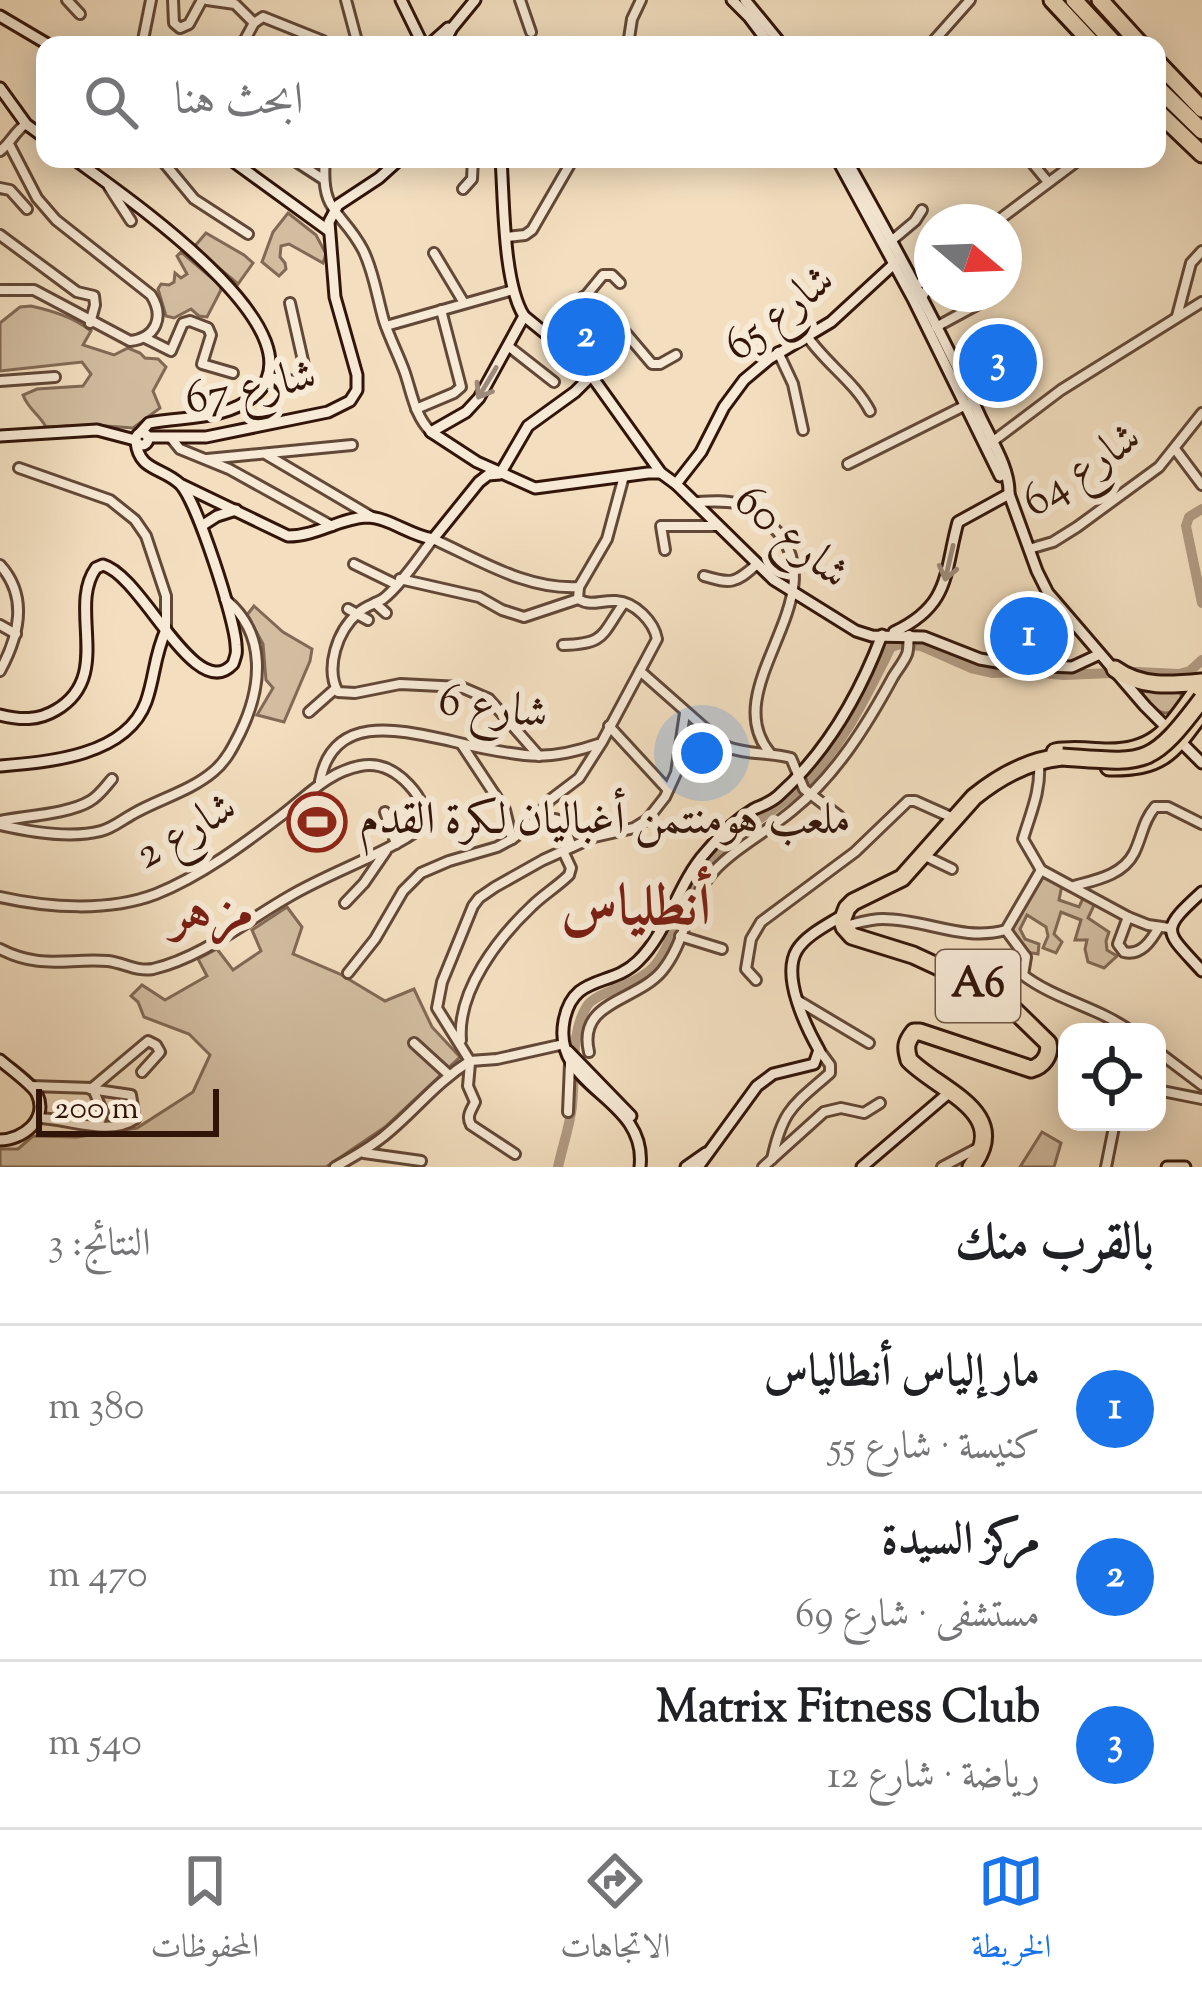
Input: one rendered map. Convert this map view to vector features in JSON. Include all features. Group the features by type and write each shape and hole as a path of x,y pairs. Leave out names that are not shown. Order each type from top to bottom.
{"highway":[{"path":"1052,0 1096,36"},
{"path":"1074,0 1097,36"},
{"path":"1086,0 1094,8 1098,36"},
{"path":"1100,0 1134,36"},
{"path":"1166,71 1202,109"},
{"path":"1166,96 1202,131"},
{"path":"1166,120 1202,154"},
{"path":"1113,669 1157,684 1202,683 1185,747"},
{"path":"1185,747 1201,708"},
{"path":"843,921 853,902 902,878 954,818 1001,777 1049,759 1131,760 1150,755 1201,708"},
{"path":"1049,759 1054,752 1065,750 1106,752 1140,749 1156,742 1185,747"},
{"name":"A6","path":"843,921 852,936 914,955 980,986 1008,1004 1048,1043 1042,1065 1031,1069 931,1035 914,1032 908,1039 909,1060 979,1116 983,1146"},
{"path":"971,1167 983,1146"}],"street":[{"path":"68,0 80,14"},
{"path":"142,36 151,0"},
{"path":"172,0 174,23 181,28 205,0 235,4 254,23"},
{"path":"346,0 356,36"},
{"path":"401,0 421,36"},
{"path":"448,36 476,0"},
{"path":"520,0 531,32"},
{"path":"629,36 640,0"},
{"path":"732,0 773,36"},
{"path":"745,0 765,36"},
{"path":"752,14 768,0"},
{"path":"937,36 970,0"},
{"path":"0,16 36,37"},
{"path":"437,36 461,17"},
{"path":"247,36 257,19 266,18 306,36"},
{"path":"0,88 36,131"},
{"path":"0,290 34,290 130,341 145,338 158,319 155,300 56,220 37,197 4,147 26,124"},
{"path":"86,168 220,277 243,302 270,351 268,377 258,393 241,405 196,419 160,422 143,439"},
{"path":"168,168 194,199 248,234"},
{"path":"242,168 328,231"},
{"path":"306,168 323,179"},
{"path":"324,168 333,212 368,262 416,409 430,432 500,474 539,489 661,473"},
{"path":"333,212 390,168"},
{"path":"463,189 472,178 473,168"},
{"path":"430,432 466,412 479,398 529,319 513,290 502,168"},
{"path":"507,237 532,230 568,168"},
{"path":"842,168 914,288"},
{"path":"850,168 887,244"},
{"path":"1036,168 1048,182"},
{"path":"1019,204 1067,168"},
{"path":"107,184 130,221"},
{"path":"0,188 10,190 26,209"},
{"name":"شارع 67","path":"170,438 206,437 328,412 354,396 357,375 335,297 328,231 333,212"},
{"path":"887,244 914,221"},
{"path":"0,235 77,292 94,296 90,323"},
{"path":"1177,316 1188,272 1202,251"},
{"path":"434,253 465,304"},
{"name":"شارع 65","path":"676,484 704,448 729,398 758,367 844,311 897,262"},
{"path":"552,337 604,274 620,283"},
{"path":"912,285 1008,480 1048,593 1185,747"},
{"path":"386,326 513,290"},
{"path":"583,297 652,364 676,355"},
{"path":"990,444 1039,405 1202,302"},
{"path":"268,377 296,381 306,374 290,303"},
{"path":"416,409 461,386 441,310"},
{"path":"929,312 970,403"},
{"path":"936,327 964,312"},
{"name":"شارع 60","path":"529,319 592,375 661,473 757,564 848,628 882,635"},
{"path":"145,338 171,351 183,323 208,328 211,335 202,364 233,373"},
{"path":"807,336 869,411"},
{"path":"508,346 554,382"},
{"path":"778,352 794,384 803,430"},
{"path":"500,474 528,426 592,375"},
{"path":"0,381 55,377"},
{"path":"848,464 970,403"},
{"name":"شارع 64","path":"1029,549 1053,542 1077,527 1159,467 1202,413"},
{"path":"0,436 97,430 143,439 170,438 177,447 334,527"},
{"path":"143,439 146,458 157,470 288,536 371,518"},
{"path":"206,460 352,446"},
{"path":"1175,449 1202,485"},
{"path":"265,454 371,518 433,539 528,582 579,587"},
{"path":"0,766 61,759 106,743 131,727 146,703 155,655 166,630 166,596 146,536 135,520 110,500 19,468"},
{"path":"335,689 337,644 352,611 382,600 478,482 500,474"},
{"path":"578,599 579,587 607,539 625,476"},
{"path":"0,715 44,716 78,691 87,657 88,583 96,568 110,566 120,573 205,670 224,673 233,664 237,650 224,598 202,525 182,485"},
{"path":"589,1052 586,1030 595,1014 661,972 711,874 791,812 808,759 850,698 882,635 913,621 945,583 958,522 1009,492"},
{"path":"694,502 734,501 754,510 775,528 794,563 793,593 755,704 757,730 770,753"},
{"path":"197,513 223,504"},
{"path":"202,525 236,511"},
{"path":"665,550 661,526 718,526"},
{"path":"354,564 398,582 479,596 524,617 578,599"},
{"path":"704,576 726,583 738,580 757,564"},
{"path":"0,565 17,594 16,634 0,671"},
{"path":"0,823 80,834 100,832 215,770 248,717 259,670 249,630 224,598"},
{"path":"578,599 586,604 624,603 650,621 657,633 655,646 640,670 725,746 808,759"},
{"path":"375,603 386,613"},
{"path":"563,645 591,645 624,603"},
{"path":"352,611 368,620"},
{"path":"568,1112 573,1060 565,1017 575,995 584,986 636,964 704,853 734,823 802,782 867,724 910,640 913,621"},
{"path":"0,625 16,634"},
{"path":"882,635 942,642 980,659 1014,665 1113,669"},
{"path":"802,782 861,688 882,635"},
{"name":"شارع 6","path":"320,783 330,752 362,732 393,730 539,756 602,742 640,670"},
{"path":"335,689 345,694 400,684 461,687 489,699 539,756"},
{"path":"310,712 335,689"},
{"path":"515,1154 469,1121 475,1102 468,1086 470,1060 439,1013 437,999 473,906 495,886 567,849 641,825 656,810 679,764 686,713"},
{"path":"609,725 668,790"},
{"path":"348,973 403,891 421,873 497,847 530,826 550,800 579,778 602,742"},
{"path":"461,743 505,810 512,839"},
{"path":"790,758 802,782 839,816"},
{"path":"1049,759 1024,839 1041,870 1128,917 1164,928 1202,971"},
{"path":"0,949 50,963 110,962 148,970 192,954 295,893 423,827 418,794 389,769 357,766 320,783"},
{"path":"0,823 85,804 112,779"},
{"name":"شارع 2","path":"0,897 67,906 133,901 159,893 224,857 320,783"},
{"path":"756,980 746,969 751,939 761,922 855,852 898,808 915,801 954,818"},
{"path":"1073,887 1106,877 1125,865 1155,807 1168,807 1202,824"},
{"path":"345,903 391,847 385,812"},
{"path":"463,1048 460,1027 486,962 533,904 569,875 562,821 530,826"},
{"path":"923,855 952,869"},
{"path":"772,1159 786,1114 830,1073 797,1000 792,964 798,949 843,921 882,919 973,935 1006,929 1041,870"},
{"path":"1128,917 1118,944 1128,953 1142,949 1202,892"},
{"path":"1006,929 1026,957 1023,975 1117,1023"},
{"path":"680,936 722,950"},
{"path":"797,1000 869,1043"},
{"path":"92,1090 146,1041 160,1052 142,1072"},
{"path":"414,1043 449,1075"},
{"path":"698,1167 757,1086 773,1074 814,1064 819,1050"},
{"path":"1166,1058 1202,1085"},
{"path":"335,1167 363,1153 470,1060 497,1059 573,1060 638,1126 647,1151 643,1167"},
{"path":"0,1060 38,1097 37,1118 30,1129 18,1138 0,1141"},
{"path":"30,1086 131,1095 135,1119 130,1124 98,1125 37,1118"},
{"path":"92,1090 104,1113 98,1125"},
{"path":"862,1167 951,1091"},
{"path":"1166,1092 1202,1099"},
{"path":"764,1167 824,1112 841,1108 864,1113 880,1102"},
{"path":"1106,1167 1113,1131"},
{"path":"942,1167 983,1146"},
{"path":"686,1167 712,1151"},
{"path":"363,1153 422,1161"},
{"path":"1167,1167 1185,1167"}],"shaded area":[{"path":"288,213 316,235 326,254 323,263 289,244 281,246 286,269 279,276 262,262 273,232"},
{"path":"206,233 253,263 238,284 194,247"},
{"path":"181,252 220,285 207,317 191,309 174,318 166,316 158,289 174,282 175,273 181,278 187,274 177,256"},
{"path":"20,307 63,315 91,331 83,345 114,355 128,348 158,359 166,367 153,391 160,408 133,428 46,427 23,395 37,389 83,386 91,374 82,362 0,371 0,323"},
{"path":"254,606 283,632 312,649 284,722 257,715 273,688 266,680 263,644 247,615"},
{"path":"1147,688 1179,691 1182,697 1173,710 1164,713 1143,697"},
{"name":"ملعب هومنتمن أغباليان لكرة القدم","path":"325,801 340,821 309,843 294,822"},
{"path":"1044,876 1062,885 1059,900 1079,907 1085,894 1097,899 1088,918 1109,932 1107,950 1117,956 1104,968 1088,962 1087,940 1075,940 1081,920 1061,912 1054,934 1062,942 1056,953 1043,948 1046,927 1027,915 1020,929 1025,939 1039,944 1038,954 1026,952 1011,929 1037,880"},
{"path":"287,907 302,927 293,954 385,1001 414,989 432,1027 460,1057 385,1127 326,1167 0,1167 0,1149 18,1149 33,1136 77,1137 137,1128 193,1092 210,1055 189,1034 144,1017 131,996 142,985 165,1000 207,976 198,959 217,949 233,970 261,951 252,930"},
{"path":"1042,1132 1061,1143 1054,1167 1020,1167"}],"waterway":[{"path":"1202,509 1189,517 1186,526 1202,603"},
{"path":"558,1167 571,1113 577,1031 587,1006 656,964 699,874 726,844 788,798 826,760 891,647 921,646 993,673 1179,674 1202,660"}],"place":[{"name":"مركز السيدة","path":"586,337"},
{"name":"Matrix Fitness Club","path":"998,363"},
{"name":"مار إلياس أنطالياس","path":"1029,636"},
{"name":"ملعب هومنتمن أغباليان لكرة القدم","path":"317,822"}],"district":[{"name":"أنطلياس","path":"636,910"},
{"name":"مزهر","path":"212,914"}]}
